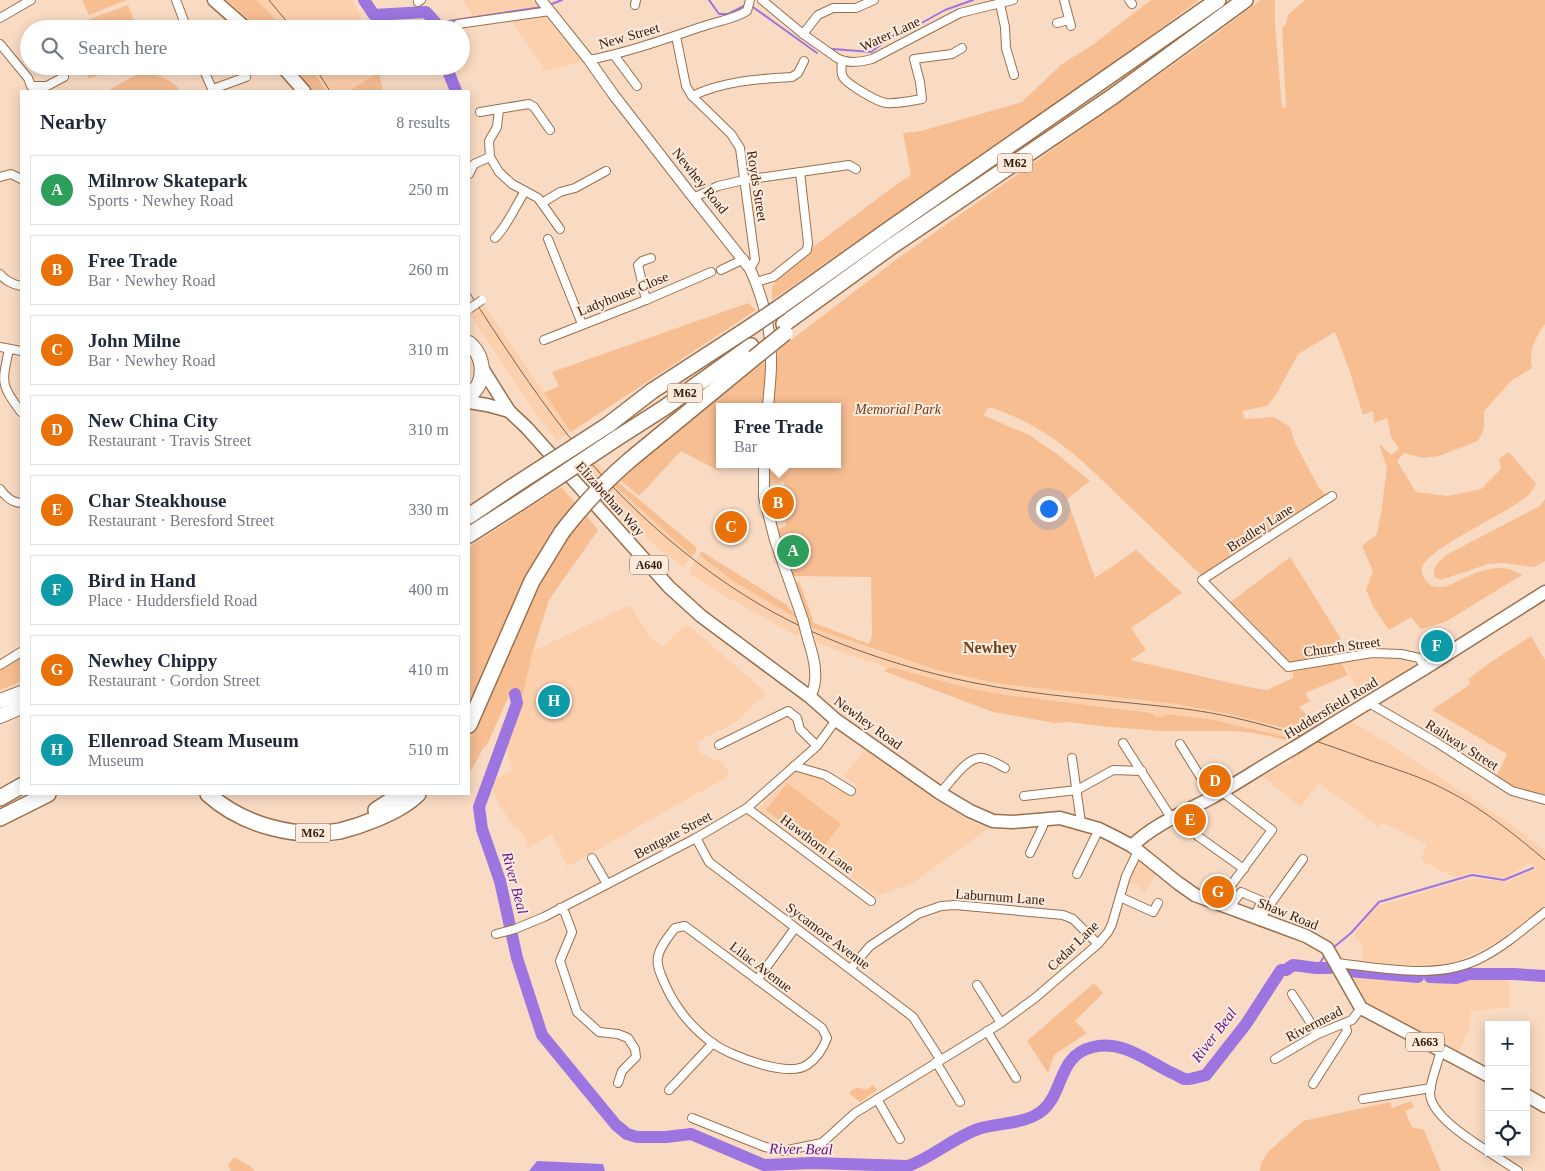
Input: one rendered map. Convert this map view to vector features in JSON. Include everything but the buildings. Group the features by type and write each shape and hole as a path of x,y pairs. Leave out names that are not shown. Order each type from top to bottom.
{"highway":[{"name":"M62","path":"470,515 608,425 652,392 780,307 1218,0"},
{"name":"M62","path":"470,534 753,352 892,246 1112,97 1245,0"},
{"name":"A640","path":"470,344 476,351 482,368"},
{"name":"M62","path":"470,723 532,581 562,532 582,506 614,473 753,352"},
{"path":"470,395 478,386 482,377 482,368"},
{"name":"M62","path":"470,510 502,494"},
{"path":"0,701 20,693"},
{"path":"0,716 20,707"},
{"path":"0,798 20,787"},
{"path":"0,818 40,795"},
{"path":"0,818 46,795"},
{"name":"M62","path":"209,795 241,817 274,828 304,833 339,831 364,824 388,814 414,799 417,795"},
{"name":"M62","path":"221,795 233,803 271,818 306,824 343,822 375,811 399,795"}],"main road":[{"path":"214,0 237,20"},
{"path":"290,75 303,90"},
{"name":"Elizabethan Way","path":"482,368 509,412 526,428 669,587 701,616 810,697"},
{"name":"Elizabethan Way","path":"470,402 487,404 509,412"},
{"name":"Huddersfield Road","path":"1135,848 1138,840 1174,817 1217,794 1369,703 1545,592"},
{"name":"Newhey Road","path":"810,697 836,720 940,793 970,811 993,821 1013,822 1060,818 1099,829 1135,848"},
{"name":"Shaw Road","path":"1135,848 1195,895 1314,940 1327,948 1361,1008"},
{"name":"A663","path":"1361,1008 1485,1074"},
{"path":"1530,1098 1545,1106"}],"street":[{"path":"0,18 31,0"},
{"path":"176,0 184,20"},
{"name":"New Street","path":"589,60 614,55 710,24 736,18 747,11 750,0"},
{"path":"762,0 803,34 842,61 841,72 844,78 881,102 888,103 922,99 914,59 952,54 962,48"},
{"path":"803,34 818,15 833,8 856,8 874,0"},
{"name":"Water Lane","path":"842,61 859,62 872,59 960,13 1013,0"},
{"path":"1058,22 1070,23 1064,0"},
{"path":"1000,4 1005,27 1006,48 1014,75"},
{"path":"470,22 545,6"},
{"name":"Newhey Road","path":"545,6 589,60 693,198 750,269 756,282 770,343 771,363 768,403"},
{"name":"Royds Street","path":"676,36 686,86 692,96 731,134 740,148 755,260 750,269"},
{"path":"0,44 20,68"},
{"path":"614,55 637,86"},
{"path":"692,96 704,90 738,81 792,77 798,73 804,61"},
{"path":"26,75 28,78 29,88 47,86 61,75"},
{"path":"206,75 213,90 246,77"},
{"path":"480,112 529,104 534,107 550,130"},
{"path":"499,109 497,128 489,141 490,157 500,172 512,184 538,198 560,229"},
{"path":"470,172 474,164 490,157"},
{"path":"693,198 718,186 744,180 849,166 856,169"},
{"path":"542,203 560,192 575,188 606,171"},
{"path":"756,282 773,277 807,250 808,243 800,172"},
{"path":"0,177 11,174 20,178"},
{"path":"495,238 505,227 525,191"},
{"path":"548,239 582,324"},
{"path":"646,300 638,265 642,261 651,258"},
{"path":"721,270 744,260"},
{"name":"Ladyhouse Close","path":"544,340 711,272"},
{"path":"0,274 16,286 20,286"},
{"path":"470,308 482,300"},
{"path":"0,347 20,351"},
{"path":"9,349 2,382 7,396 20,411"},
{"path":"764,468 764,498 774,540 803,620 814,658 815,686 810,697"},
{"path":"0,490 16,502 20,502"},
{"name":"Bradley Lane","path":"1202,580 1332,496"},
{"name":"Church Street","path":"1202,580 1288,668 1372,653 1401,654 1419,658 1425,668"},
{"path":"0,666 20,653"},
{"name":"Railway Street","path":"1369,703 1436,742 1512,790 1545,800"},
{"path":"719,746 788,711 796,718 800,729 817,746"},
{"name":"Bentgate Street","path":"496,934 516,929 560,908 696,838 747,808 817,746 836,720"},
{"path":"1123,743 1174,817 1244,869"},
{"path":"1180,744 1217,794 1272,830 1244,869 1224,905"},
{"path":"940,793 966,764 975,758 984,758 1005,768"},
{"path":"1072,758 1081,823"},
{"path":"794,766 825,775 850,791"},
{"path":"1024,796 1076,790 1113,770 1142,771"},
{"name":"Hawthorn Lane","path":"747,808 871,901"},
{"path":"1030,853 1043,826 1044,818"},
{"path":"1077,874 1099,829"},
{"name":"Sycamore Avenue","path":"696,838 710,862 913,1017 960,1102"},
{"name":"Cedar Lane","path":"692,1118 765,1147 783,1152 822,1143 855,1112 1001,1023 1098,944 1110,928 1135,848"},
{"path":"592,858 606,884"},
{"path":"1256,918 1303,859"},
{"path":"1224,905 1241,892 1251,896 1262,901 1256,918"},
{"path":"1120,898 1153,912 1158,903"},
{"name":"Laburnum Lane","path":"851,968 870,946 918,914 941,906 955,905 1063,915 1073,919 1098,944"},
{"path":"560,908 565,913 572,932 560,961 577,1012 599,1032 618,1034 628,1038 635,1048 636,1057 622,1071 618,1083"},
{"path":"1337,963 1420,971 1461,966 1482,958 1502,946 1545,912"},
{"name":"Lilac Avenue","path":"685,926 757,980 822,1028 827,1038 823,1050 806,1066 786,1069 764,1066 730,1054 713,1043 684,1016 673,1001 660,973 658,957 662,947 675,928 685,926"},
{"path":"757,980 795,928"},
{"path":"976,985 1001,1023"},
{"path":"1292,994 1318,1034"},
{"name":"Rivermead","path":"1275,1059 1318,1034 1352,1020 1361,1008"},
{"path":"1314,1084 1347,1031 1345,1023"},
{"path":"987,1031 1016,1078"},
{"path":"669,1090 713,1043"},
{"path":"1441,1050 1431,1088 1432,1102 1440,1115 1470,1140 1485,1149"},
{"path":"1363,1099 1431,1088"},
{"path":"876,1099 900,1140"},
{"path":"1495,1156 1518,1171"}],"shaded area":[{"path":"256,0 353,0 362,20 276,20"},
{"path":"462,0 535,0 540,6 473,16"},
{"path":"543,15 582,61 543,72 542,65 511,20"},
{"path":"316,75 371,75 371,77 351,90 325,90"},
{"path":"483,303 571,432 557,441 537,415 470,312"},
{"path":"597,462 608,474 597,486 582,472"},
{"path":"614,485 692,556 683,567 656,547 605,496"},
{"path":"699,555 736,583 798,619 800,633 797,636 690,574 689,569"},
{"path":"630,605 651,638 663,646 687,624 766,694 733,724 698,743 700,753 723,763 730,775 567,867 552,834 528,848 524,835 510,821 498,803 490,781 512,771 506,745 521,702 533,651"},
{"path":"812,628 888,655 960,676 994,683 1176,704 1228,714 1302,732 1291,738 1209,719 1166,714 1162,717 1152,716 1153,712 1007,695 968,688 888,668 851,656 816,642"},
{"path":"1374,655 1401,656 1412,660 1414,666 1410,672 1364,699 1342,661"},
{"path":"1350,720 1511,824 1545,851 1545,906 1500,941 1443,967 1415,967 1361,961 1363,951 1361,941 1356,941 1354,934 1377,906 1471,878 1507,882 1536,869 1529,861 1529,863 1506,878 1471,873 1456,878 1420,860 1427,844 1382,823 1379,827 1319,783 1300,807 1262,776 1293,760 1290,755"},
{"path":"866,749 967,820 989,828 911,884 878,896 758,809 797,771 823,779 850,795 857,786 843,776"},
{"path":"1137,860 1156,875 1144,893 1140,891 1141,888 1128,883 1132,867"},
{"path":"1348,972 1447,980 1487,975 1508,976 1510,991 1509,1007 1471,1011 1469,1029 1459,1051 1369,1004 1359,994"},
{"path":"537,1161 603,1164 605,1171 529,1171"}],"green space":[{"path":"82,0 127,0 89,15"},
{"path":"226,0 256,0 276,20 249,20"},
{"path":"1151,0 1199,0 1112,64 772,300 772,288 778,278 814,246 911,175 903,133 921,131 1022,102 1062,64 1091,46"},
{"name":"Memorial Park","path":"1261,0 1275,0 1275,25 1282,107 1286,108 1282,28 1286,24 1288,15 1305,0 1545,0 1545,324 1532,350 1532,368 1512,380 1484,411 1484,429 1478,441 1439,456 1423,458 1404,453 1397,461 1416,492 1448,496 1481,489 1501,469 1499,459 1509,452 1536,484 1530,494 1520,502 1438,551 1427,560 1422,568 1422,572 1429,584 1438,587 1445,587 1483,570 1493,568 1512,570 1522,575 1445,622 1421,629 1411,617 1389,630 1374,608 1366,590 1373,571 1362,546 1377,534 1381,513 1387,468 1379,444 1391,455 1399,449 1391,437 1387,418 1374,423 1373,411 1363,415 1335,332 1298,354 1276,395 1267,406 1242,411 1245,419 1274,417 1290,427 1295,443 1319,488 1327,496 1203,577 1094,472 1064,446 1030,424 1011,415 989,407 983,415 1029,435 1057,454 1090,481 1067,499 1095,578 1136,550 1182,593 1131,628 1146,650 1130,660 1267,690 1293,678 1293,672 1341,661 1348,675 1305,693 1310,701 1299,707 1317,725 1302,732 1228,714 1176,704 994,683 937,670 812,628 795,583 799,581 814,623 869,644 872,636 871,577 793,576 777,529 786,526 783,510 788,508 784,482 770,484 770,468 841,468 841,403 773,403 778,350 897,259 1201,45"},
{"path":"128,5 134,20 87,20"},
{"path":"87,75 99,75 89,79"},
{"path":"136,75 156,75 169,80 179,90 109,90"},
{"path":"297,75 316,75 325,90 309,90"},
{"path":"374,75 380,75 383,90 351,90"},
{"path":"748,303 756,310 571,432 544,393 559,386 552,372"},
{"path":"768,359 763,403 716,403 716,468 719,468 719,471 681,451 639,496 620,480 636,464"},
{"path":"618,482 696,547 696,552 692,556 614,485"},
{"path":"561,487 578,506 470,713 470,546"},
{"path":"1545,499 1545,561 1534,567 1503,563 1488,564 1441,580 1434,577 1439,561 1448,554 1540,506"},
{"path":"587,516 598,530 549,600 533,651 521,702 518,692 511,691 486,747 484,747 470,772 470,737 483,713 526,611 568,535"},
{"path":"701,551 787,605 798,619 736,583 699,555"},
{"path":"1290,557 1341,639 1301,663 1288,665 1228,604"},
{"path":"1531,636 1545,660 1545,795 1511,786 1496,778 1507,754 1432,710 1471,684 1468,679"},
{"path":"20,656 20,682 0,690 0,670"},
{"path":"890,667 968,688 1007,695 1153,713 1153,716 1162,717 1166,714 1209,719 1291,738 1287,740 1236,731 1162,731 1067,722 1055,723 993,712 884,671"},
{"path":"787,783 841,824 820,851 766,810"},
{"path":"1094,983 1103,993 1075,1021 1087,1033 1054,1055 1048,1073 1027,1041"},
{"path":"873,1085 877,1090 860,1102 849,1093 857,1088 866,1090"},
{"path":"1411,1101 1414,1107 1405,1111 1412,1127 1424,1130 1441,1171 1260,1171 1261,1163 1268,1152 1303,1121 1390,1102 1392,1108"},
{"path":"234,1157 255,1171 231,1171 228,1165"}],"waterway":[{"name":"River Beal","path":"364,0 374,15 426,12 433,20"},
{"path":"549,5 562,0"},
{"path":"709,0 719,14 728,14 746,5"},
{"path":"833,49 871,52 897,33 918,25 945,10 973,0"},
{"path":"750,5 817,53"},
{"path":"456,20 542,7"},
{"name":"River Beal","path":"450,75 456,90"},
{"name":"River Beal","path":"515,694 517,703 479,807 482,829 500,881 517,958 542,1035 616,1125 627,1134 637,1137 666,1137 691,1134 764,1165 813,1163 908,1166 978,1129 1020,1121 1036,1115 1050,1102 1067,1066 1073,1058 1082,1051 1093,1047 1114,1046 1133,1052 1184,1079 1206,1075 1246,1024 1281,970 1286,970 1293,965 1330,968"},
{"path":"1334,947 1351,933 1379,902 1472,875 1504,880 1533,868"},
{"path":"1316,968 1324,957"},
{"name":"River Beal","path":"1348,971 1418,977"},
{"name":"River Beal","path":"1430,977 1456,978 1469,974 1545,976"}],"tram line":[{"path":"269,0 286,20"},
{"path":"320,75 329,90"},
{"path":"470,294 516,364 554,417 614,488 640,514 698,563 759,604 790,621 832,640 902,665 970,682 1078,698 1185,709 1232,717 1301,736 1437,785 1485,813 1545,860"}],"place":[{"name":"Free Trade","path":"778,503"},
{"name":"John Milne","path":"731,527"},
{"name":"Milnrow Skatepark","path":"793,551"},
{"name":"Bird in Hand","path":"1437,646"},
{"name":"Ellenroad Steam Museum","path":"554,701"},
{"name":"New China City","path":"1215,781"},
{"name":"Char Steakhouse","path":"1190,820"},
{"name":"Newhey Chippy","path":"1218,892"}],"district":[{"name":"Newhey","path":"990,647"}]}
